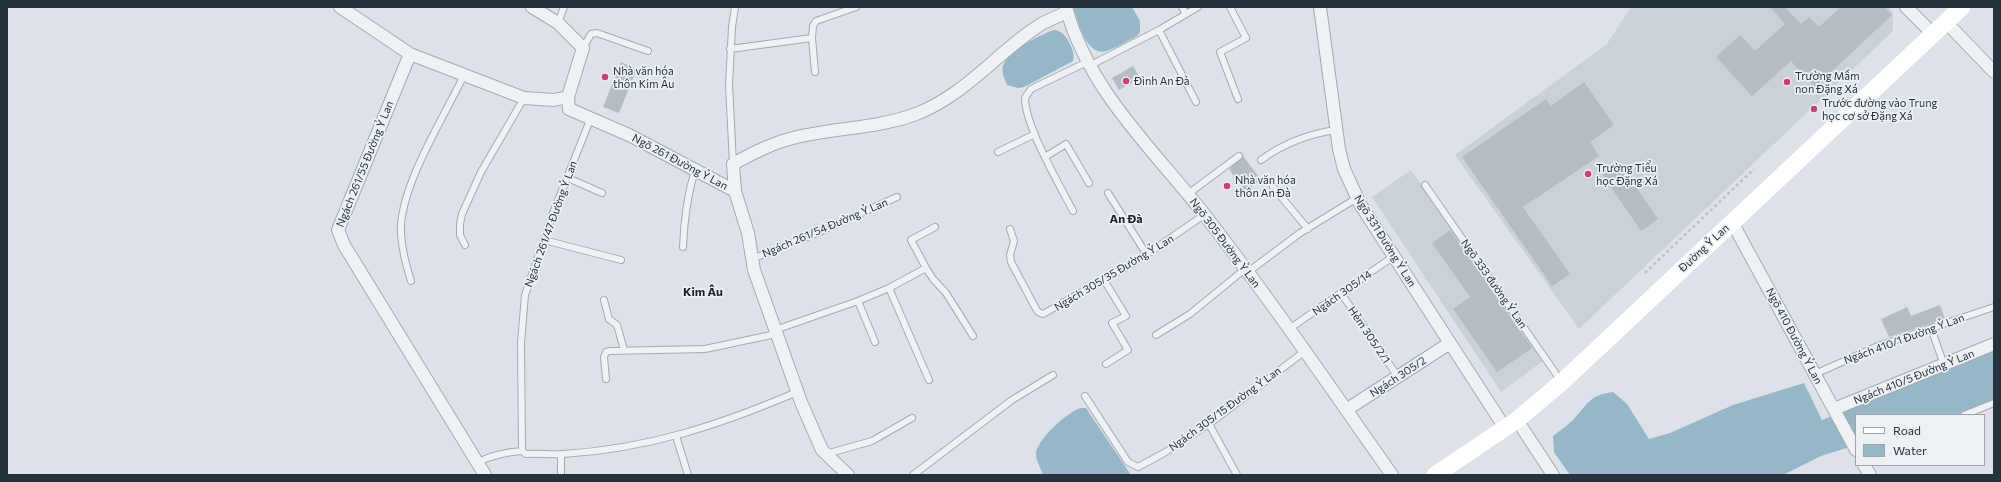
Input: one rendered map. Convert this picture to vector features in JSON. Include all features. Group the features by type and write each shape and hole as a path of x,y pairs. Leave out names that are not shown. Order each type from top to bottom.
{"main road":[{"name":"Đường Ỷ Lan","path":"1435,475 1511,424 1562,382 1932,33 1962,7"}],"street":[{"path":"340,7 410,54 524,98 554,100 568,97 583,48 558,23 532,7"},
{"name":"Ngõ 331 Đường Ỷ Lan","path":"1320,7 1336,130 1344,169 1357,198 1450,343 1511,424 1550,470"},
{"path":"1906,7 1932,33"},
{"path":"734,191 733,164 764,148 786,140 889,122 929,109 952,96 1031,31 1066,10"},
{"name":"Ngõ 305 Đường Ỷ Lan","path":"1066,10 1075,36 1088,64 1126,122 1188,194 1247,271 1392,475"},
{"path":"1946,22 1994,72"},
{"name":"Ngách 261/55 Đường Ỷ Lan","path":"410,54 338,230 344,245 485,475"},
{"name":"Ngõ 261 Đường Ỷ Lan","path":"568,97 569,110 629,135 734,191 748,233 754,270 797,392 822,450 848,475"},
{"name":"Ngõ 410 Đường Ỷ Lan","path":"1732,222 1855,448"},
{"name":"Ngách 305/2","path":"1346,410 1450,343"},
{"name":"Ngách 410/5 Đường Ỷ Lan","path":"1834,409 1994,344"},
{"path":"1865,466 1870,475"}],"lane":[{"path":"558,23 564,7"},
{"path":"733,164 729,109 730,49 735,7"},
{"path":"815,72 812,38 813,26 816,21 856,7"},
{"path":"1182,7 1186,14"},
{"path":"1073,211 1035,134 1025,105 1027,93 1031,89 1159,30 1198,7"},
{"path":"1230,7 1246,38 1220,52 1238,99"},
{"path":"1159,30 1196,102"},
{"path":"583,48 591,34 597,33 648,51"},
{"path":"730,49 812,38"},
{"path":"411,281 402,246 401,223 417,169 464,75"},
{"path":"465,245 460,235 462,214 481,172 524,98"},
{"name":"Ngách 261/47 Đường Ỷ Lan","path":"522,450 521,343 525,296 544,240 590,120"},
{"path":"1261,160 1272,151 1298,138 1336,130"},
{"path":"998,152 1035,134"},
{"path":"1045,156 1066,144 1089,183"},
{"path":"1188,194 1239,156"},
{"path":"683,247 684,220 688,193 695,170"},
{"path":"568,178 602,193"},
{"name":"Ngõ 333 đường Ỷ Lan","path":"1425,185 1562,382"},
{"path":"1273,187 1308,229"},
{"path":"1108,194 1147,255"},
{"name":"Ngách 261/54 Đường Ỷ Lan","path":"752,259 830,228 897,197"},
{"path":"1156,335 1190,314 1247,271 1308,229 1357,198"},
{"name":"Ngách 305/35 Đường Ỷ Lan","path":"1010,229 1014,241 1010,255 1011,262 1038,312 1043,314 1147,255 1204,214"},
{"path":"935,227 911,240 933,279 946,293 973,336"},
{"path":"544,240 621,260"},
{"name":"Ngách 305/14","path":"1289,329 1394,256"},
{"path":"606,379 605,354 610,351 705,349 776,332 889,288 926,268"},
{"path":"1104,280 1126,316 1112,323 1128,350 1106,364"},
{"path":"889,288 929,380"},
{"name":"Hẻm 305/2/1","path":"1341,293 1398,377"},
{"path":"604,300 609,319 617,325 624,350"},
{"path":"858,301 875,342"},
{"name":"Ngách 410/1 Đường Ỷ Lan","path":"1815,374 1878,346 1994,307"},
{"path":"1931,328 1944,365"},
{"name":"Ngách 305/15 Đường Ỷ Lan","path":"1085,396 1128,462 1138,467 1209,424 1304,351"},
{"path":"913,475 1012,400 1053,375"},
{"path":"478,462 492,456 522,450 526,454 561,455 609,450 654,442 740,416 797,392"},
{"path":"1966,414 1994,403"},
{"path":"826,454 872,440 912,418"},
{"path":"1209,424 1237,475"},
{"path":"676,436 688,475"},
{"path":"561,455 561,475"}],"path":[{"path":"1645,273 1754,169"}],"shaded area":[{"path":"1631,7 1888,7 1893,12 1893,31 1579,329 1455,155 1607,44"},
{"path":"1411,170 1543,361 1501,392 1372,197"}],"water":[{"path":"1073,7 1132,7 1140,21 1140,32 1137,36 1118,46 1106,51 1099,51 1088,43 1080,28"},
{"path":"1054,30 1062,33 1066,37 1072,47 1074,57 1073,61 1024,87 1018,88 1007,85 1002,71 1006,60 1017,49 1025,44"},
{"path":"1994,350 1994,401 1962,414 1855,414 1855,445 1821,456 1783,475 1570,475 1554,452 1553,436 1573,420 1594,398 1605,393 1613,392 1627,404 1649,439 1670,433 1733,405 1804,383 1822,420"},
{"path":"1080,408 1086,408 1131,475 1043,475 1036,456 1037,448 1041,441 1054,427 1068,415"}],"building":[{"path":"1770,7 1785,7 1801,24 1809,17 1819,27 1841,7 1885,7 1892,15 1815,87 1791,61 1752,96 1716,57 1740,35 1755,51 1785,24"},
{"path":"621,62 637,69 619,113 603,107"},
{"path":"1133,66 1140,78 1119,90 1112,78"},
{"path":"1584,82 1614,125 1590,142 1599,156 1523,207 1570,274 1552,286 1462,157 1546,99 1551,106"},
{"path":"1243,156 1261,180 1245,192 1229,169"},
{"path":"1617,159 1658,219 1641,231 1600,171"},
{"path":"1450,230 1532,348 1497,372 1453,309 1470,297 1432,243"},
{"path":"1940,305 1945,319 1889,337 1881,319 1907,307 1911,316"}],"place":[{"name":"Nhà văn hóa thôn Kim Âu","path":"605,77"},
{"name":"Đình An Đà","path":"1126,81"},
{"name":"Trường Mầm non Đặng Xá","path":"1787,82"},
{"name":"Trước đường vào Trung học cơ sở Đặng Xá","path":"1814,109"},
{"name":"Trường Tiểu học Đặng Xá","path":"1588,174"},
{"name":"Nhà văn hóa thôn An Đà","path":"1227,186"}],"district":[{"name":"An Đà","path":"1126,219"},
{"name":"Kim Âu","path":"703,292"}]}
